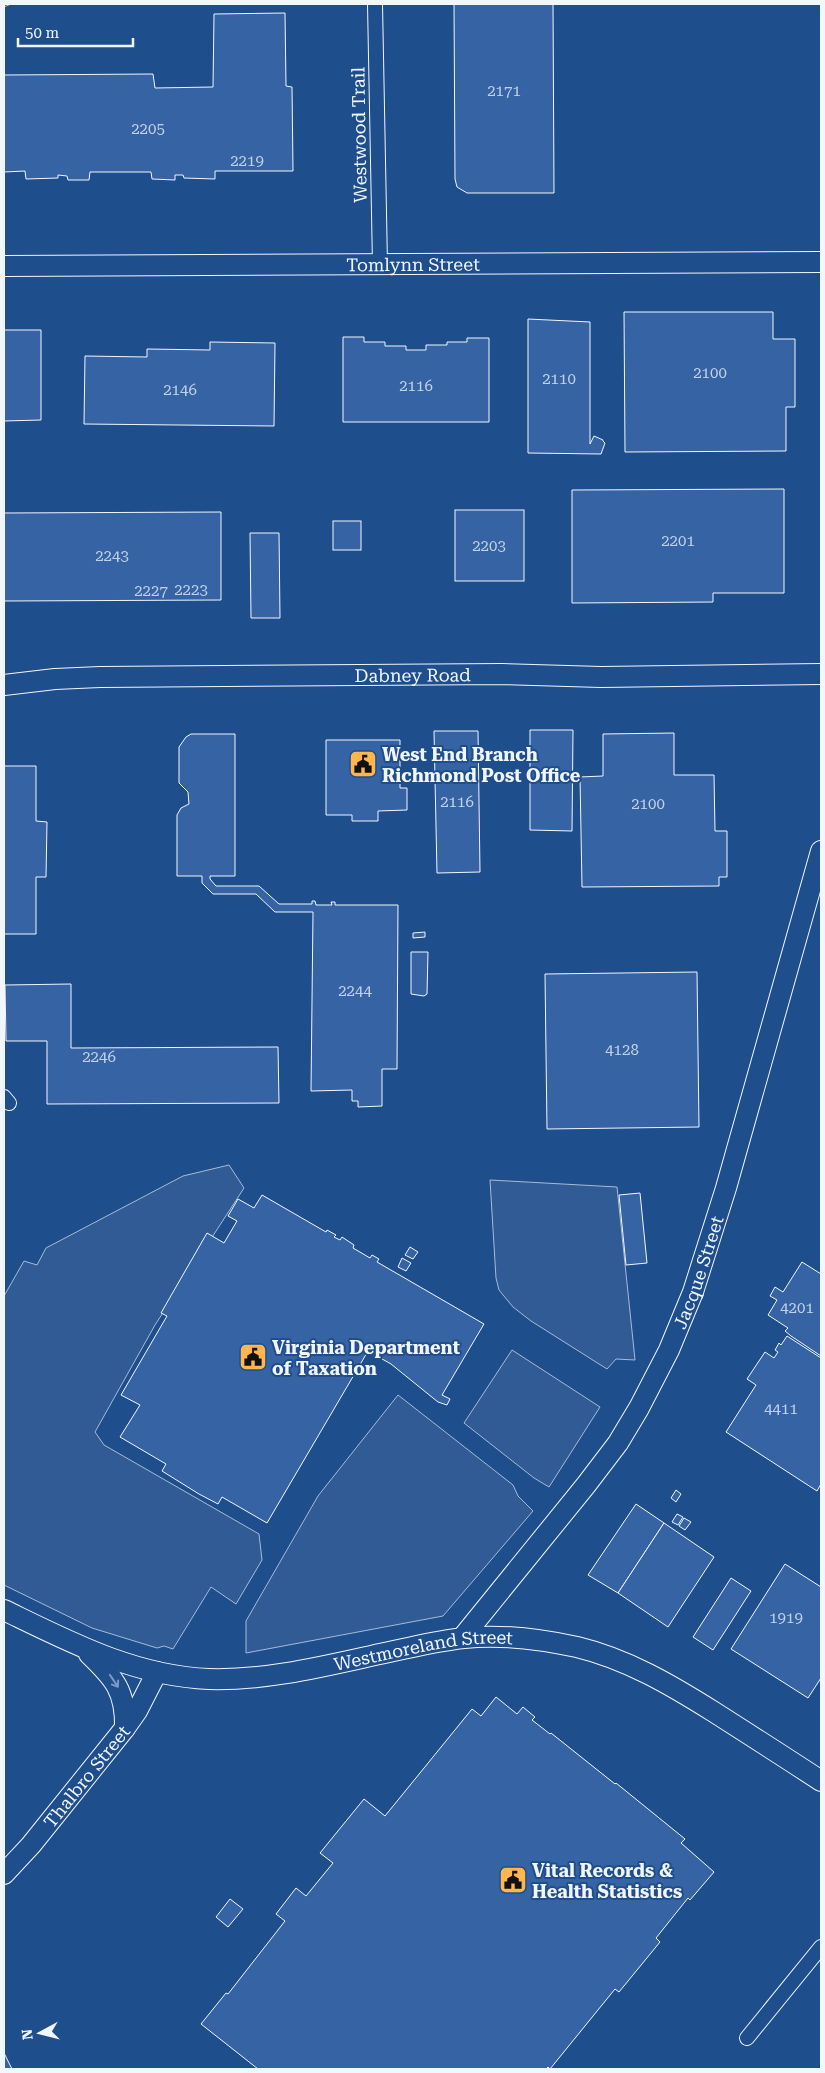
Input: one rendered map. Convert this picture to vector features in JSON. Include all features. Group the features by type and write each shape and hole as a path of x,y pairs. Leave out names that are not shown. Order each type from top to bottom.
{"street":[{"name":"Westwood Trail","path":"375,4 380,265"},
{"name":"Tomlynn Street","path":"4,266 821,262"},
{"name":"Dabney Road","path":"4,685 55,679 100,677 502,674 602,678 821,674"},
{"name":"Jacque Street","path":"462,1638 618,1443 639,1408 669,1350 694,1292 724,1195 821,851"},
{"name":"Westmoreland Street","path":"4,1610 120,1663 157,1672 206,1679 246,1678 306,1669 462,1638 499,1637 554,1643 593,1652 648,1673 821,1781"},
{"path":"80,1646 115,1680 125,1708 125,1728"},
{"name":"Thalbro Street","path":"4,1874 31,1845 125,1728 137,1711 157,1672"},
{"path":"747,2038 821,1947"}],"shaded area":[{"path":"229,1165 244,1188 155,1325 95,1432 104,1445 259,1534 262,1560 236,1604 211,1587 173,1649 164,1646 157,1648 92,1628 4,1585 4,1296 24,1261 37,1265 46,1248 183,1176"},
{"path":"490,1180 617,1187 635,1360 616,1359 607,1369 531,1321 513,1307 499,1290 496,1278"},
{"path":"512,1350 600,1407 549,1487 534,1478 464,1423"},
{"path":"398,1395 513,1485 518,1496 533,1511 443,1616 246,1653 246,1621 318,1496"}],"building":[{"path":"454,4 553,4 554,193 467,193 457,187 455,179"},
{"path":"285,13 286,86 292,87 293,171 215,171 215,179 184,178 183,175 175,175 175,180 152,179 151,172 90,172 89,180 68,180 67,176 58,175 58,178 26,179 25,171 4,172 4,75 153,74 155,88 213,87 214,14"},
{"path":"624,312 773,312 773,339 795,339 795,407 786,407 786,451 625,452"},
{"path":"528,319 590,322 590,444 594,436 603,440 605,443 601,454 528,453"},
{"path":"4,330 41,330 41,420 4,421"},
{"path":"343,337 364,337 364,342 385,342 385,346 406,346 406,350 426,350 426,345 447,345 447,342 467,342 467,338 489,338 489,422 343,422"},
{"path":"210,342 275,343 274,426 84,424 85,356 147,357 147,349 210,350"},
{"path":"784,489 784,593 713,593 713,602 572,603 572,490"},
{"path":"455,510 524,510 524,581 455,581"},
{"path":"221,512 221,600 4,601 4,513"},
{"path":"333,521 361,521 361,550 333,550"},
{"path":"250,533 279,533 280,618 251,618"},
{"path":"530,730 573,730 572,831 530,830"},
{"path":"434,731 478,731 480,872 437,873"},
{"path":"674,733 674,775 714,775 715,831 727,831 727,877 719,877 719,886 582,887 580,777 603,776 603,734"},
{"path":"191,734 235,734 235,876 210,876 210,879 216,886 259,886 279,904 312,904 312,901 315,901 316,905 332,905 331,902 335,902 335,905 398,905 397,1069 382,1069 382,1106 358,1107 358,1101 352,1101 352,1090 311,1091 313,912 275,912 256,894 213,894 202,883 202,876 177,876 177,815 181,808 189,804 188,792 179,783 179,747 186,737"},
{"name":"West End Branch Richmond Post Office","path":"326,740 400,740 400,788 407,788 407,810 378,811 378,821 352,821 352,815 326,815"},
{"path":"4,766 36,766 36,821 47,822 46,877 36,877 36,934 4,934"},
{"path":"425,932 425,937 413,938 413,933"},
{"path":"411,952 428,952 427,994 424,996 411,994"},
{"path":"697,972 699,1127 547,1129 545,974"},
{"path":"71,984 71,1048 278,1047 279,1103 47,1104 47,1041 6,1041 5,985"},
{"path":"640,1193 647,1263 626,1265 619,1195"},
{"name":"Virginia Department of Taxation","path":"262,1195 326,1232 327,1230 336,1235 334,1237 340,1240 342,1237 354,1245 353,1248 370,1258 372,1255 379,1259 377,1262 484,1324 442,1395 450,1399 447,1405 438,1402 391,1364 368,1351 267,1523 222,1497 218,1504 199,1494 162,1471 166,1464 120,1437 140,1405 121,1395 167,1316 161,1313 207,1233 224,1243 237,1221 228,1216 238,1199 254,1208"},
{"path":"410,1247 418,1252 413,1259 405,1255"},
{"path":"402,1258 411,1263 406,1271 398,1267"},
{"path":"802,1262 821,1274 821,1356 791,1336 785,1331 788,1328 768,1315 777,1300 770,1296 775,1287 783,1292"},
{"path":"787,1336 821,1358 821,1484 817,1491 726,1432 756,1385 747,1379 765,1352 774,1358 778,1352 775,1350 779,1343 781,1345"},
{"path":"676,1490 681,1494 676,1502 671,1498"},
{"path":"636,1504 664,1523 618,1593 588,1575"},
{"path":"677,1514 683,1517 678,1525 672,1522"},
{"path":"684,1518 691,1522 685,1530 679,1526"},
{"path":"664,1523 714,1557 668,1627 618,1593"},
{"path":"785,1564 821,1587 821,1678 808,1698 731,1649"},
{"path":"731,1578 751,1591 713,1650 693,1637"},
{"name":"Vital Records & Health Statistics","path":"496,1697 517,1714 523,1707 535,1717 532,1720 616,1783 685,1839 681,1843 714,1872 690,1900 688,1898 656,1938 660,1942 619,1992 615,1989 550,2069 548,2067 546,2069 258,2069 201,2024 226,1993 228,1994 285,1921 276,1914 296,1888 306,1896 333,1863 320,1853 364,1799 385,1816 472,1709 481,1716"},
{"path":"230,1899 243,1909 228,1927 216,1917"},
{"path":"4,2053 12,2069 4,2069"}],"power":[{"path":"4,7 11,4"}],"place":[{"name":"West End Branch Richmond Post Office","path":"363,764"},
{"name":"Virginia Department of Taxation","path":"253,1357"},
{"name":"Vital Records & Health Statistics","path":"513,1880"}]}
